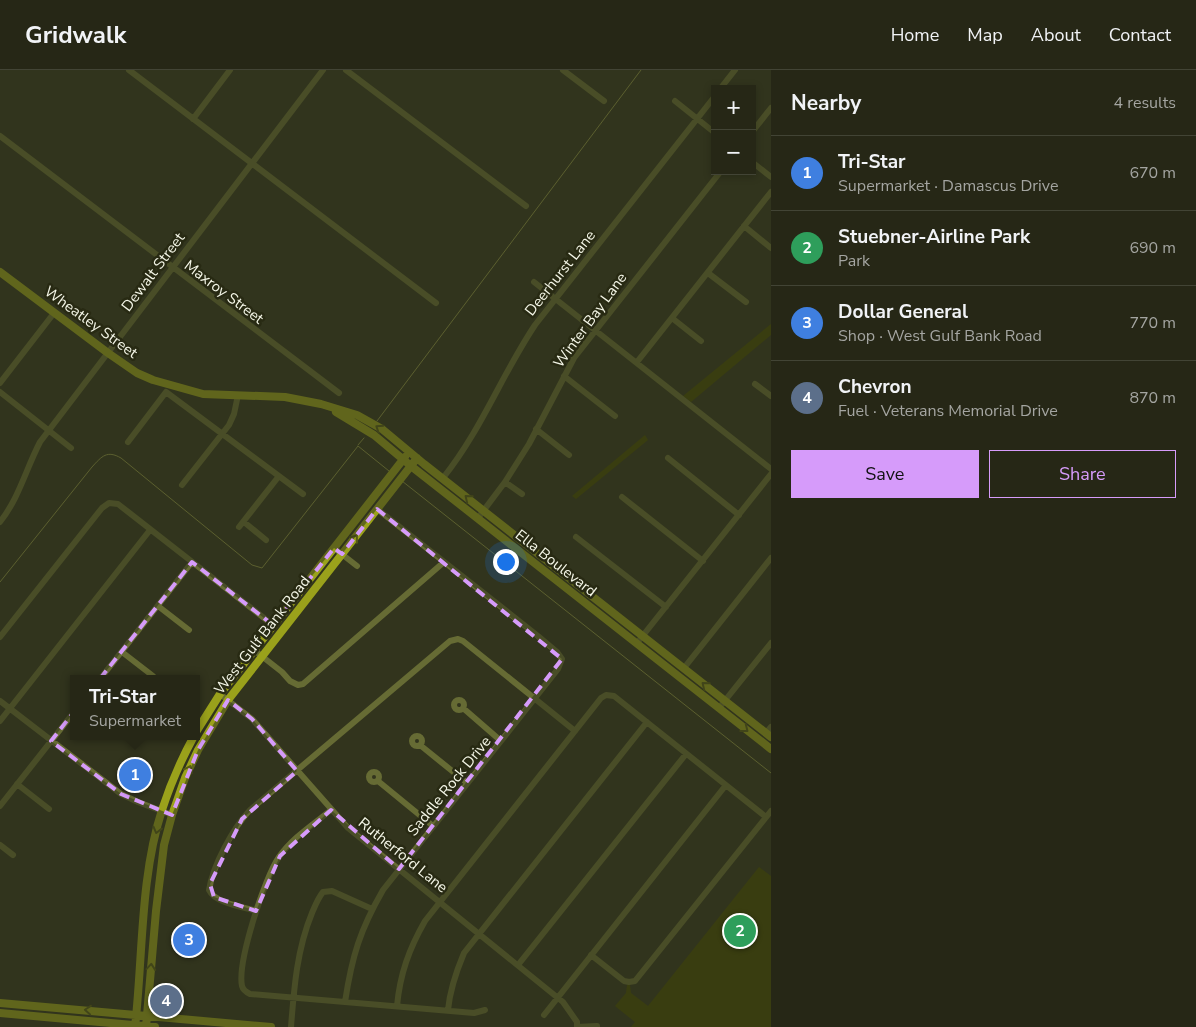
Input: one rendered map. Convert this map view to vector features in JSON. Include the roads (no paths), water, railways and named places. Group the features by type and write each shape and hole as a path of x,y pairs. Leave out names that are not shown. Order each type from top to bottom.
{"main road":[{"name":"Wheatley Street","path":"0,272 108,353 137,373 168,388"},
{"name":"Ella Boulevard","path":"168,388 203,394 285,397 357,414 382,429 725,701 769,732"},
{"name":"Ella Boulevard","path":"321,404 374,435 771,749"},
{"name":"West Gulf Bank Road","path":"200,726 220,694 402,459 410,452"},
{"name":"West Gulf Bank Road","path":"146,1027 164,845 185,778 198,750 228,700 417,458"},
{"path":"135,1026 152,849 161,811 192,740"},
{"path":"188,746 198,750"},
{"path":"145,910 156,911"},
{"path":"0,1003 137,1015 222,1025 270,1027"},
{"path":"45,1017 46,1007"},
{"path":"0,1013 156,1027"}],"street":[{"path":"130,70 436,304"},
{"path":"193,119 230,70"},
{"name":"Dewalt Street","path":"0,522 19,492 32,457 49,430 324,70"},
{"path":"346,70 526,206"},
{"path":"563,70 604,102"},
{"path":"723,85 735,70"},
{"path":"675,101 712,130"},
{"name":"Deerhurst Lane","path":"443,478 471,439 518,352 555,298 711,101"},
{"path":"754,130 771,108"},
{"name":"Maxroy Street","path":"0,136 339,393"},
{"path":"756,165 771,177"},
{"name":"Winter Bay Lane","path":"478,518 505,482 574,358 718,175"},
{"path":"637,362 771,192"},
{"path":"744,226 771,248"},
{"path":"708,273 746,302"},
{"path":"534,282 771,469"},
{"path":"0,383 54,313"},
{"path":"672,318 701,341"},
{"path":"564,376 615,416"},
{"path":"755,384 771,396"},
{"path":"128,442 168,388"},
{"name":"Wheatley Street","path":"168,388 222,434 304,494"},
{"path":"0,392 71,448"},
{"path":"182,485 222,434 234,414 238,395"},
{"path":"536,429 569,455"},
{"path":"668,458 739,514"},
{"path":"637,644 771,474"},
{"path":"266,540 242,524 279,476"},
{"path":"505,482 522,494"},
{"path":"622,497 703,561"},
{"path":"0,637 105,504 114,502 273,625"},
{"path":"254,650 282,672 290,681 298,685 303,684 444,562 377,509"},
{"path":"0,721 150,530"},
{"path":"576,537 666,607"},
{"path":"334,548 357,566"},
{"path":"684,668 771,558"},
{"path":"103,675 192,562"},
{"name":"Saddle Rock Drive","path":"345,1002 355,949 372,909 383,890 561,664 560,656 555,651 444,562"},
{"path":"158,606 189,630"},
{"path":"256,911 214,897 210,890 210,884 230,839 242,819 450,640 462,640 575,731"},
{"path":"719,708 771,643"},
{"path":"122,652 153,675"},
{"name":"Rutherford Lane","path":"220,694 252,719 348,828 557,997 568,1008 577,1027 597,1026"},
{"path":"398,1006 402,975 411,946 425,920 601,698 606,695 614,696 766,817"},
{"path":"0,701 121,794 172,815"},
{"path":"463,708 501,741"},
{"path":"0,806 70,717"},
{"path":"448,1010 449,995 454,975 464,953 647,722"},
{"path":"420,745 467,783"},
{"path":"518,965 686,754"},
{"path":"378,781 433,826"},
{"path":"17,784 49,809"},
{"path":"544,1015 726,785"},
{"path":"331,810 280,856 264,887 256,911 245,960 242,985 245,991 250,994 474,1013 485,1010"},
{"path":"591,955 624,981 629,982 638,978 771,811"},
{"path":"0,845 13,855"},
{"path":"291,1027 295,977 304,934 319,897 323,892 332,891 372,909"}],"waterway":[{"path":"377,421 641,70"},
{"path":"358,445 364,438"},
{"path":"0,582 92,467 108,454 121,458 252,565 262,568 358,446 389,471"},
{"path":"402,481 771,773"}],"place":[{"name":"Tri-Star","path":"135,775"},
{"name":"Stuebner-Airline Park","path":"740,931"},
{"name":"Dollar General","path":"189,940"},
{"name":"Chevron","path":"166,1001"}]}
